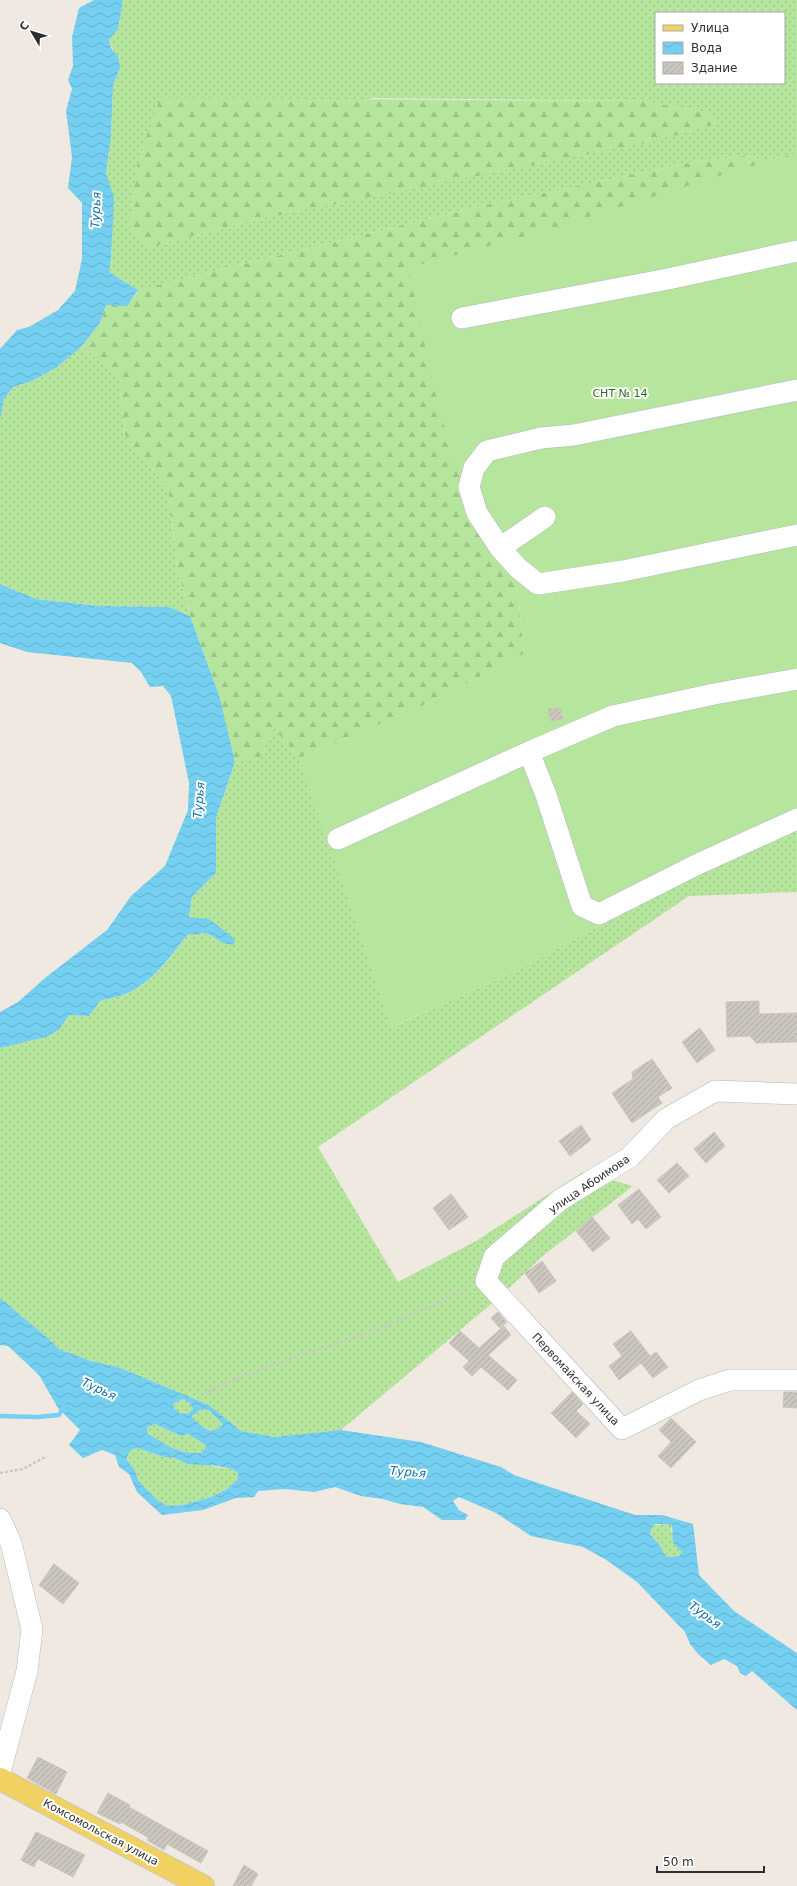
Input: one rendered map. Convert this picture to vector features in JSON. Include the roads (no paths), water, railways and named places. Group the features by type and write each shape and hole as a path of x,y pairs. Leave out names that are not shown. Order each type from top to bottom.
{"main road":[{"name":"Комсомольская улица","path":"0,1779 203,1886"}],"street":[{"path":"462,318 668,279 797,251"},
{"path":"797,390 574,435 541,438 487,451 474,468 469,487 477,514 500,548 518,568 538,584 623,571 797,535"},
{"path":"500,548 545,517"},
{"path":"338,839 529,752 613,716 714,694 797,679"},
{"path":"529,752 546,795 582,906 600,914 696,865 797,818"},
{"name":"улица Абоимова","path":"486,1281 494,1257 560,1200 630,1157 666,1119 715,1091 797,1094"},
{"name":"Первомайская улица","path":"486,1281 622,1429 699,1390 730,1380 797,1380"},
{"path":"0,1519 10,1543 32,1629 27,1670 0,1772"}],"water":[{"name":"Турья","path":"94,0 123,0 118,29 109,40 112,50 118,56 120,68 113,85 111,136 106,173 114,198 109,272 138,290 127,306 106,305 100,323 82,346 56,368 32,381 13,387 4,399 0,421 0,349 17,330 29,327 58,310 75,291 82,259 82,203 68,188 72,157 66,111 72,89 68,80 73,66 72,37 79,8"},
{"name":"Турья","path":"0,584 36,599 99,606 169,607 190,616 220,698 235,762 216,818 216,873 192,897 189,917 209,919 235,939 234,945 223,943 207,933 187,935 151,978 129,993 101,1000 89,1016 69,1015 59,1030 46,1037 0,1048 0,1012 18,1002 45,978 107,930 131,896 165,866 188,810 189,783 171,696 163,686 150,687 141,672 132,663 27,652 0,643"},
{"name":"Турья","path":"0,1298 59,1349 91,1361 118,1367 209,1405 241,1431 274,1437 341,1430 421,1442 501,1467 514,1475 635,1515 662,1515 693,1524 699,1575 734,1611 797,1653 797,1710 752,1671 746,1676 740,1673 737,1666 724,1659 711,1665 698,1654 690,1644 685,1632 637,1582 605,1559 583,1547 531,1536 496,1513 459,1497 453,1501 459,1510 468,1515 465,1520 442,1520 423,1507 361,1496 335,1487 314,1492 285,1489 258,1491 254,1497 236,1498 203,1510 162,1515 137,1492 129,1474 119,1467 115,1455 102,1450 83,1458 69,1445 80,1430 58,1408 39,1375 8,1346 0,1345","holes":["183,1399 190,1403 193,1409 189,1413 181,1414 174,1408 173,1404","202,1409 210,1411 223,1424 219,1428 210,1431 201,1426 191,1416","155,1424 181,1436 188,1434 207,1446 201,1453 184,1452 170,1447 147,1433 147,1427","137,1448 164,1457 172,1457 188,1464 218,1466 232,1469 237,1472 239,1478 227,1489 211,1497 183,1505 168,1506 157,1500 138,1480 135,1470 127,1460 129,1453","653,1525 672,1525 673,1543 682,1552 679,1556 666,1557 661,1547 650,1534"]}],"waterway":[{"path":"0,1416 38,1417 59,1415 64,1406"}],"park label":[{"name":"СНТ № 14","path":"620,393"}]}
